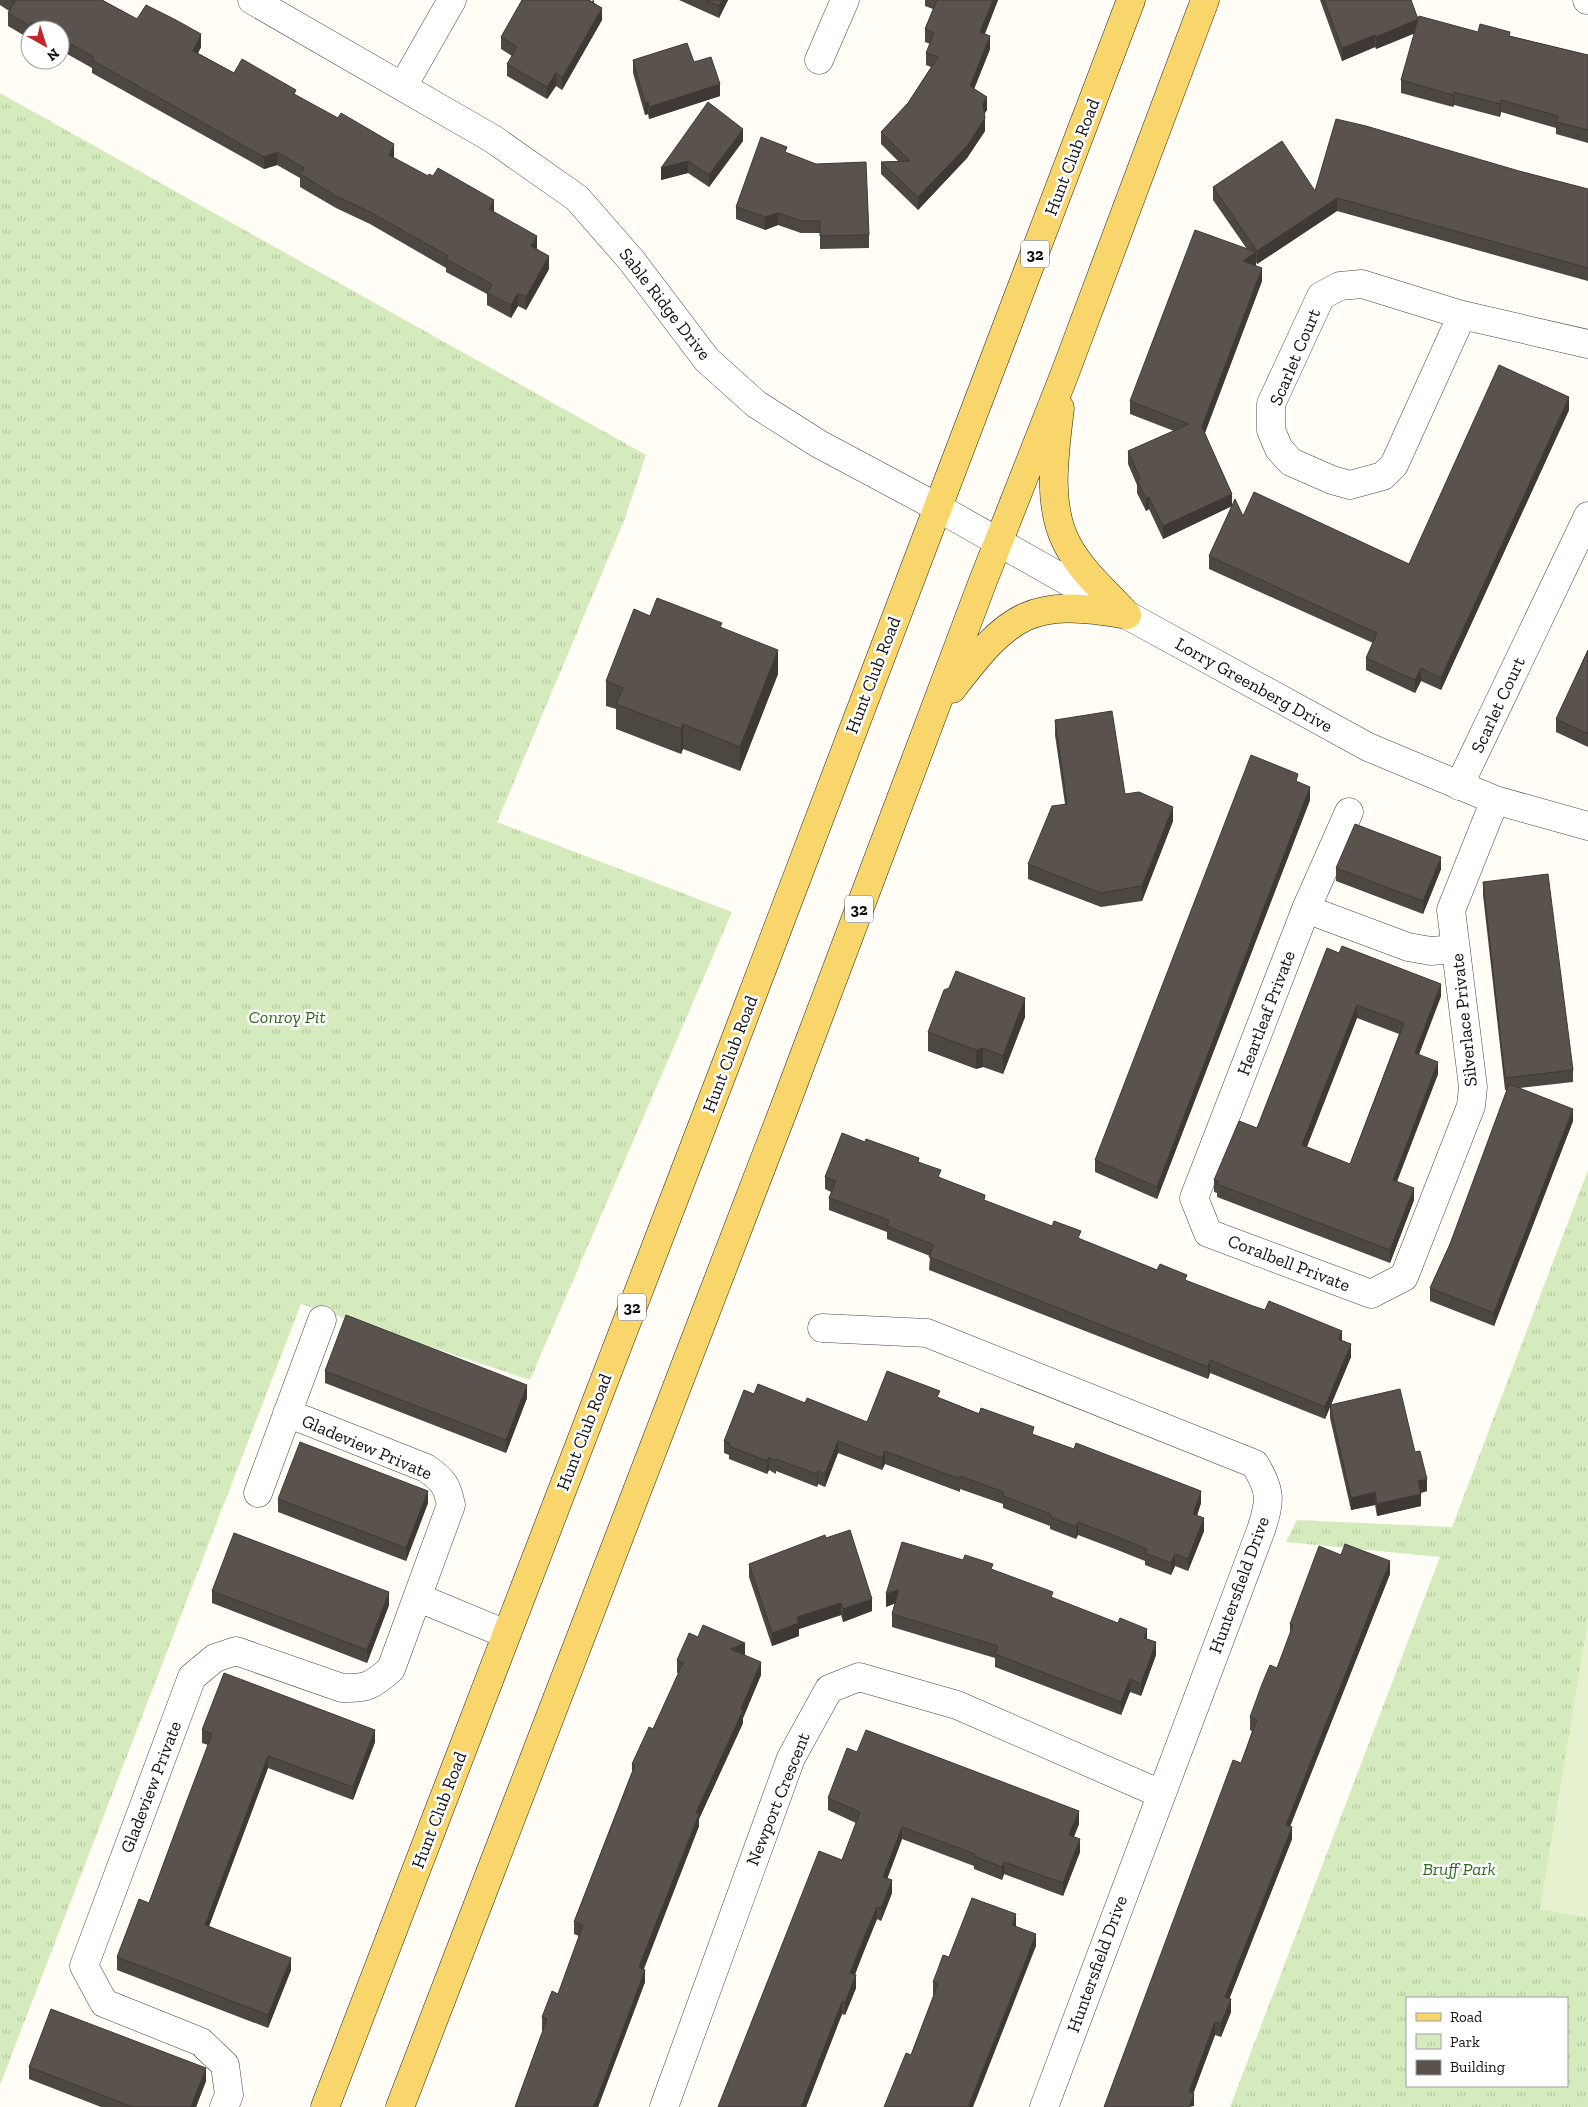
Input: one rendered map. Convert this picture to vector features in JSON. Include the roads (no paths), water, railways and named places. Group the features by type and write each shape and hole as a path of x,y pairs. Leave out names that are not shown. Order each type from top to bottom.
{"main road":[{"name":"Hunt Club Road","path":"325,2107 1131,0"},
{"name":"32","path":"400,2107 785,1106 999,540 1065,373 1205,0"},
{"path":"1065,373 1058,428 1055,476 1056,514 1068,545 1078,561 1127,615"},
{"path":"933,713 982,648 999,632 1019,620 1049,608 1067,607 1090,608 1127,615"}],"street":[{"name":"Sable Ridge Drive","path":"252,0 493,139 577,198 632,261 707,360 756,404 819,444 937,507"},
{"path":"403,86 452,0"},
{"path":"818,60 845,0"},
{"name":"Scarlet Court","path":"1462,315 1394,465 1383,476 1350,485 1332,480 1292,462 1278,449 1271,430 1272,404 1321,296 1340,286 1362,284 1462,315 1588,344"},
{"name":"Lorry Greenberg Drive","path":"937,507 999,540 1127,615 1368,747 1495,800 1588,826"},
{"name":"Scarlet Court","path":"1460,786 1588,516"},
{"name":"Silverlace Private","path":"1387,1286 1404,1278 1471,1106 1473,1087 1451,910 1495,800"},
{"name":"Heartleaf Private","path":"1201,1215 1194,1198 1306,909 1349,812"},
{"path":"1306,909 1408,947 1431,951 1456,949"},
{"name":"Coralbell Private","path":"1201,1215 1208,1233 1226,1240 1370,1294 1387,1286"},
{"path":"258,1493 322,1320"},
{"name":"Huntersfield Drive","path":"822,1328 927,1333 1255,1464 1268,1486 1268,1507 1044,2107"},
{"name":"Gladeview Private","path":"224,2107 228,2095 226,2065 201,2042 104,2003 84,1966 192,1677 215,1658 236,1651 342,1688 358,1689 372,1685 391,1669 452,1505 448,1488 439,1477 426,1468 287,1413"},
{"path":"419,1598 506,1634"},
{"name":"Newport Crescent","path":"664,2107 791,1758 829,1689 859,1677 957,1705 1161,1794"}],"park label":[{"name":"Conroy Pit","path":"287,1017"},
{"name":"Bruff Park","path":"1459,1869"}]}
